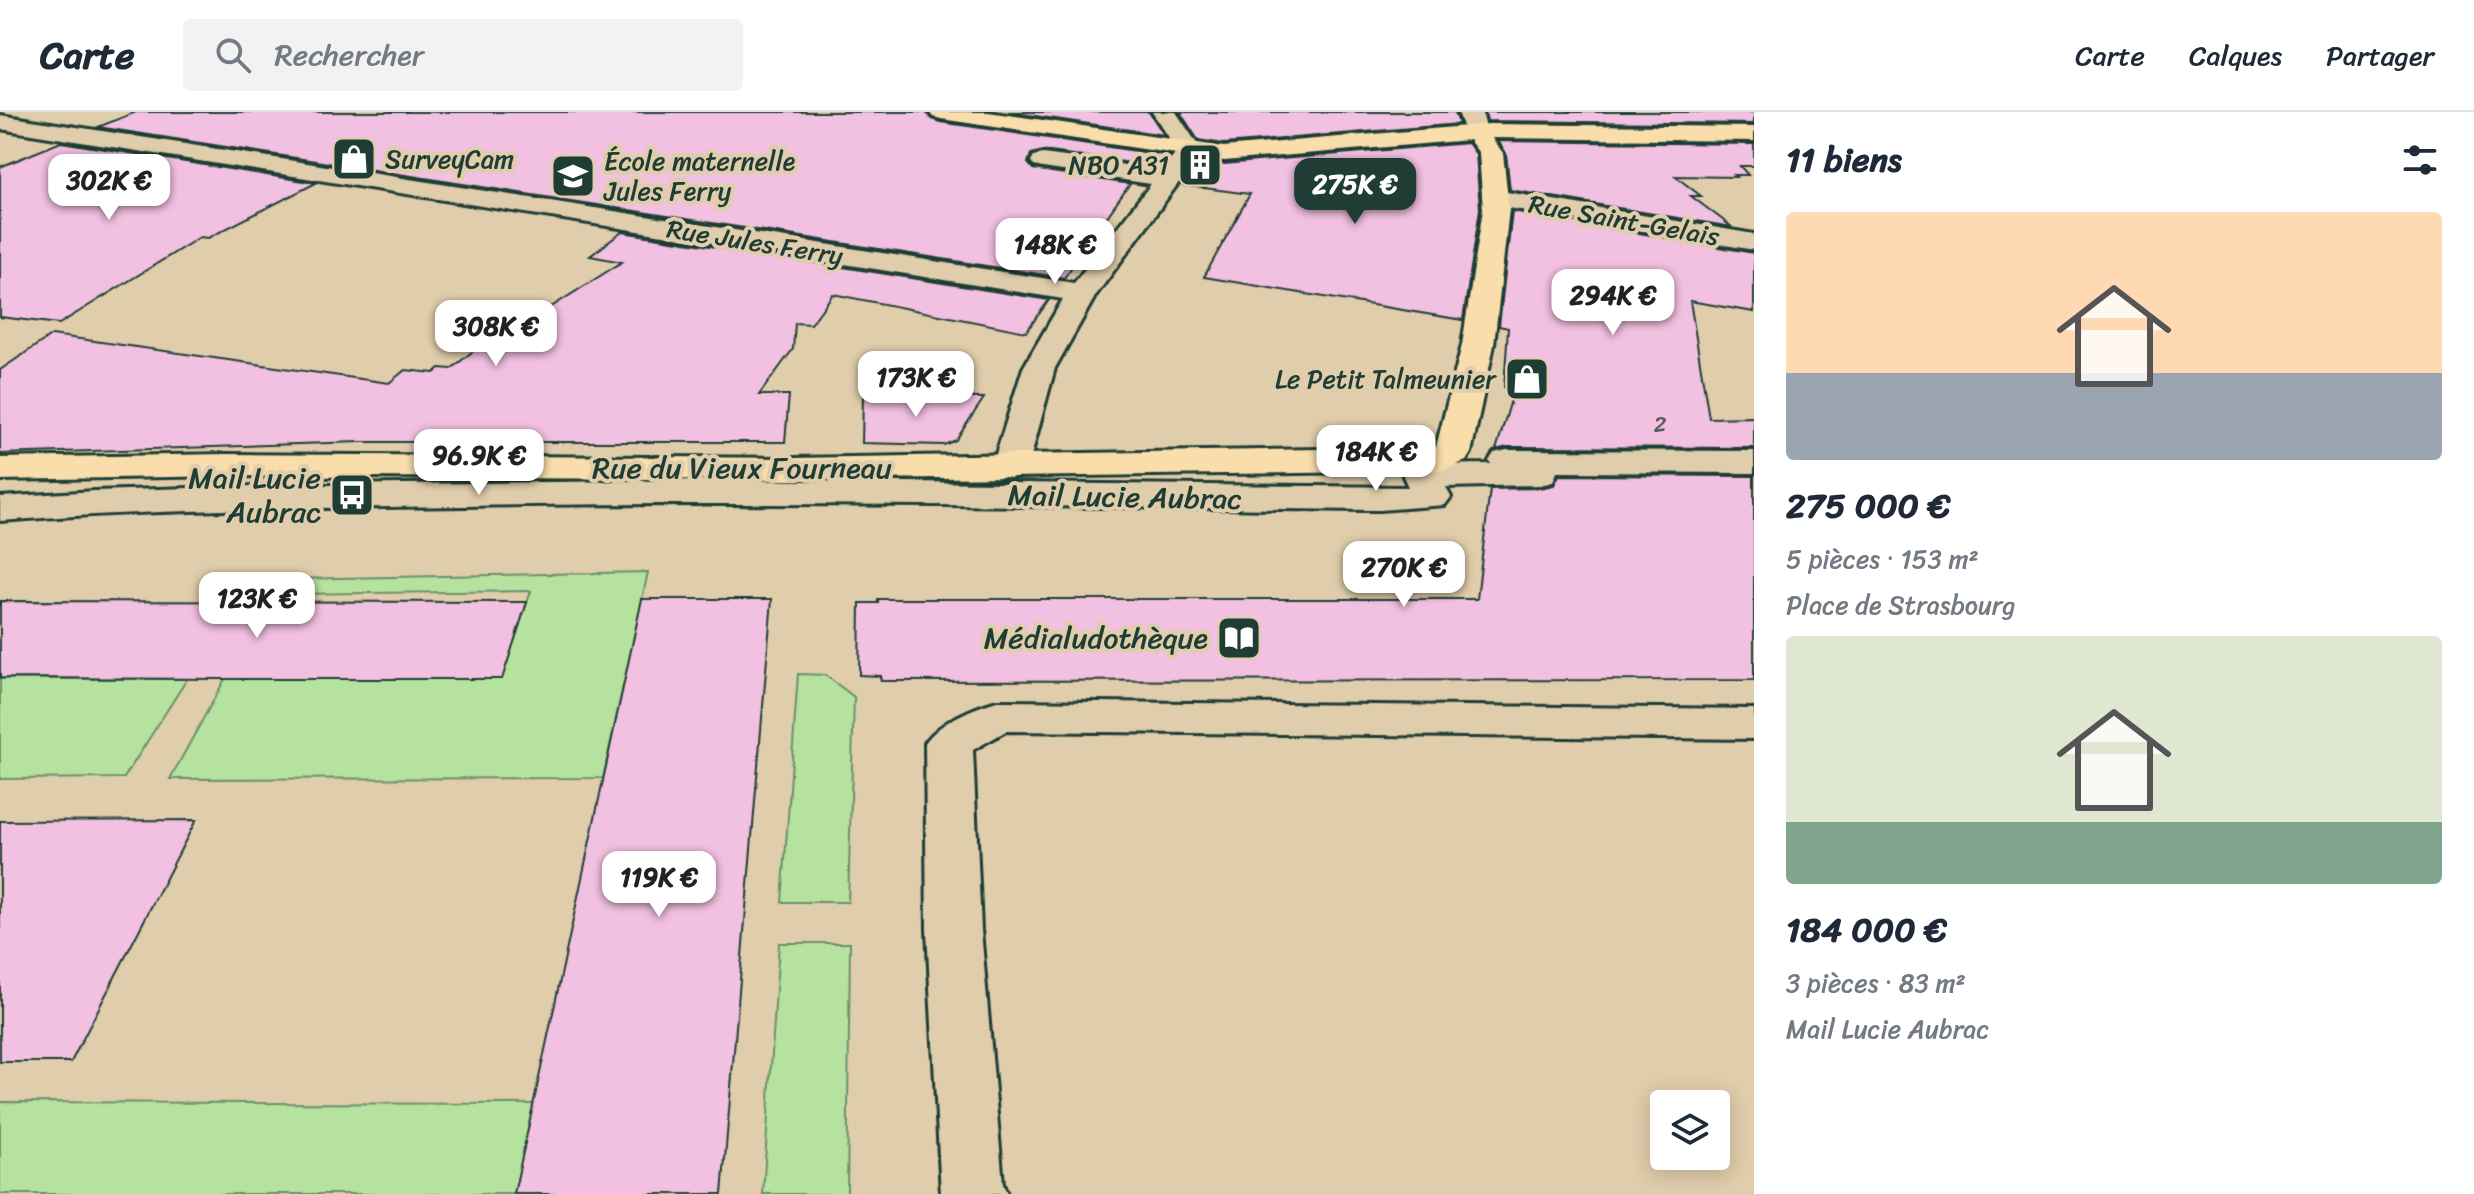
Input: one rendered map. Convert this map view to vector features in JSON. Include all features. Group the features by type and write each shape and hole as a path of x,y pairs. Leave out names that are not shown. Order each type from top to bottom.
{"main road":[{"path":"941,112 1224,154 1473,122 1574,133 1754,134"},
{"path":"1453,453 1478,345 1495,198 1491,153 1473,122"},
{"path":"1491,153 1504,145 1574,133"},
{"name":"Rue du Vieux Fourneau","path":"0,469 227,465 956,468 1398,463 1440,460 1453,453"}],"street":[{"path":"1010,467 1039,368 1082,293 1190,151 1164,112"},
{"name":"Rue Jules Ferry","path":"0,122 1082,293"},
{"path":"1043,161 1170,179"},
{"name":"Rue Saint-Gelais","path":"1495,198 1754,242"},
{"path":"1453,453 1509,461 1754,462"},
{"name":"Mail Lucie Aubrac","path":"0,509 95,502 253,497 682,502 1380,499 1432,497 1422,476 1540,474"},
{"path":"975,1194 971,1189 954,930 949,743 997,716 1754,724"}],"green space":[{"path":"648,572 603,778 170,779 225,679 502,678 531,591 283,594 290,579"},
{"path":"798,674 825,675 854,697 848,902 782,902"},
{"path":"0,679 187,679 124,778 0,779"},
{"path":"779,943 850,943 847,1194 763,1194"},
{"path":"0,1102 534,1104 514,1194 0,1194"}],"building":[{"path":"136,112 926,112 931,119 940,122 1170,156 1161,167 1043,151 1031,154 1028,163 1033,169 1130,184 1064,278 98,127"},
{"path":"1008,112 1149,112 1164,135"},
{"path":"1180,112 1455,112 1459,124 1224,144 1198,140"},
{"path":"1485,112 1754,112 1754,124 1487,121"},
{"path":"1498,141 1754,144 1754,166 1740,166 1748,175 1734,175 1736,177 1675,176 1701,196 1691,196 1732,227 1510,190 1506,153"},
{"path":"61,142 316,183 208,238 200,237 59,324 0,317 0,167"},
{"path":"1468,143 1476,154 1480,209 1463,320 1204,277 1250,194 1181,185 1199,160 1224,164"},
{"path":"1512,211 1754,253 1754,312 1690,301 1709,418 1754,417 1754,448 1507,447 1496,450 1514,390 1504,388 1508,328 1499,326"},
{"path":"622,232 1049,300 1026,332 833,294 811,324 795,323 793,349 759,395 789,395 785,442 360,442 0,454 0,370 52,335 389,383 405,370 434,373 440,368 451,369 483,343 493,344 622,262 590,256"},
{"path":"863,396 984,398 956,440 944,445 862,443"},
{"path":"1559,475 1754,476 1754,680 881,681 880,676 859,675 860,603 878,603 878,599 1477,599 1490,489 1541,488 1554,485"},
{"path":"642,599 772,599 722,1194 514,1194"},
{"path":"0,601 527,602 502,679 225,679 0,678"},
{"path":"196,820 71,1062 0,1062 0,821"}],"place":[{"name":"SurveyCam","path":"354,159"},
{"name":"NBO A31","path":"1200,165"},
{"name":"École maternelle Jules Ferry","path":"573,176"},
{"name":"Le Petit Talmeunier","path":"1527,379"},
{"name":"Mail Lucie Aubrac","path":"352,495"},
{"name":"Médialudothèque","path":"1239,638"}]}
